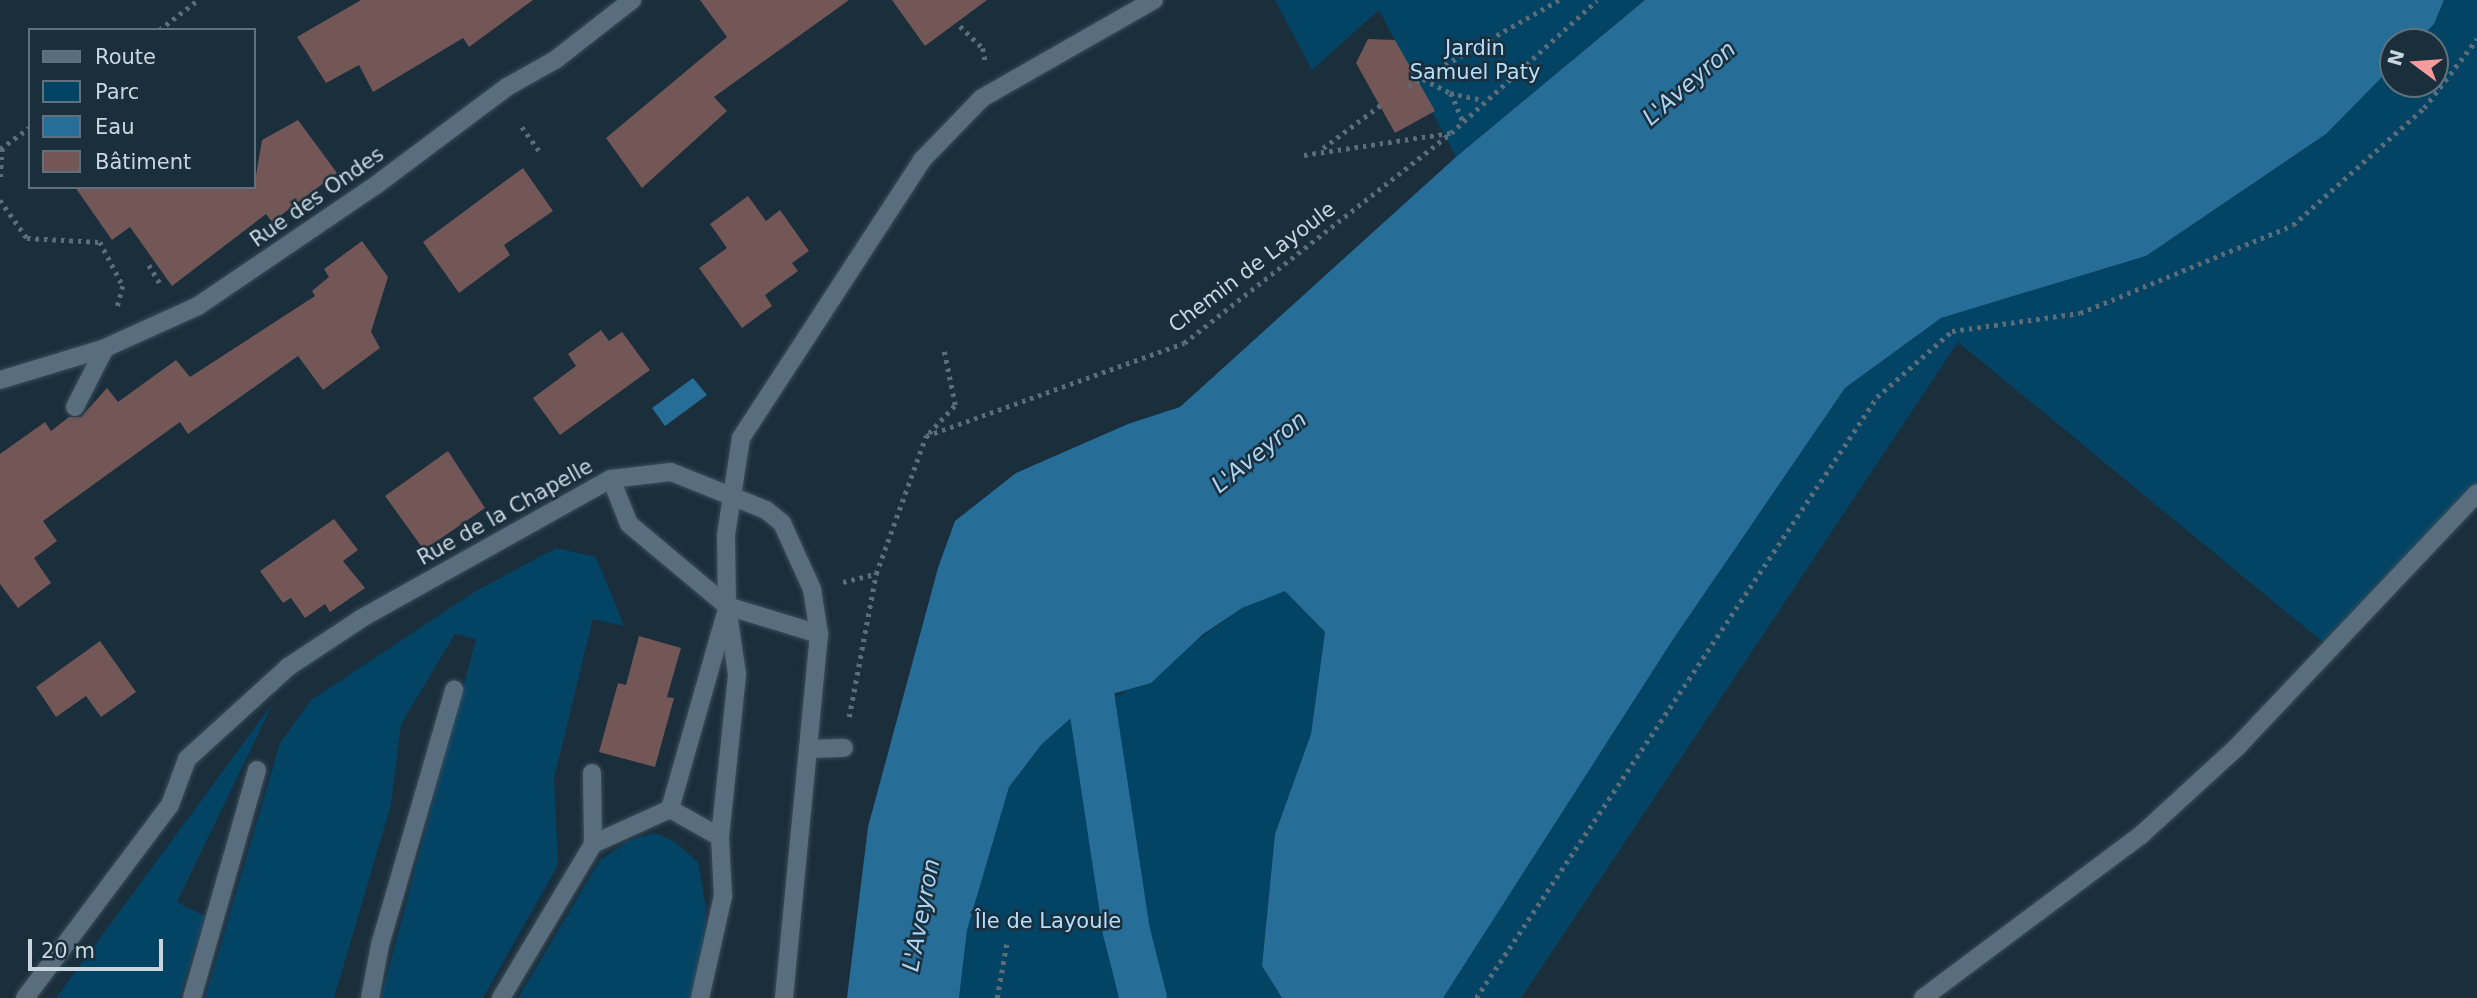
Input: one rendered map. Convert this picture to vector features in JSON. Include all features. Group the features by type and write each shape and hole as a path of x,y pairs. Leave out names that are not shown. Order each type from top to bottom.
{"street":[{"name":"Rue des Ondes","path":"0,380 105,348 198,306 376,185 508,87 555,60 632,0"},
{"path":"700,998 723,897 720,837 737,674 727,606 726,535 741,438 922,160 982,97 1154,0"},
{"path":"75,407 105,348"},
{"name":"Rue de la Chapelle","path":"25,998 170,805 187,759 288,667 362,618 611,479 671,472 766,509 782,523 812,590 819,634 811,749 783,998"},
{"path":"611,479 629,524 727,606 819,634"},
{"path":"1923,998 2141,835 2238,746 2477,493"},
{"path":"593,844 670,809 727,606"},
{"path":"370,998 380,945 454,690"},
{"path":"811,749 844,748"},
{"path":"192,998 257,770"},
{"path":"501,998 593,844 592,773"},
{"path":"670,809 720,837"}],"path":[{"path":"162,28 198,0"},
{"path":"1408,86 1559,0"},
{"name":"Chemin de Layoule","path":"926,436 1184,343 1451,133 1482,100 1597,0"},
{"path":"960,26 983,48"},
{"path":"1476,998 1877,397 1952,331 2080,313 2293,225 2424,108 2477,39"},
{"path":"1422,78 1450,93 1482,100"},
{"path":"1450,93 1463,121"},
{"path":"1324,148 1382,104"},
{"path":"522,127 540,150"},
{"path":"0,177 1,148 28,128"},
{"path":"1304,155 1451,133"},
{"path":"0,200 27,238 100,242 123,286"},
{"path":"149,265 160,282"},
{"path":"876,574 926,436 955,405 944,351"},
{"path":"997,998 1007,941"}],"green space":[{"name":"Jardin Samuel Paty","path":"1275,0 1645,0 1456,157 1379,10 1312,70"},
{"path":"2444,0 2477,0 2477,493 2330,648 1958,342 1521,998 1443,998 1672,641 1845,388 1941,318 2146,256 2326,134 2379,80 2379,98 2449,98 2449,28 2430,28"},
{"path":"556,548 596,557 624,626 593,619 554,778 558,865 483,998 381,998 476,639 455,634 401,724 391,805 334,998 205,998 280,743 311,700 476,591"},
{"name":"Île de Layoule","path":"1285,590 1325,632 1311,734 1275,834 1262,966 1282,998 959,998 967,930 1009,787 1042,744 1091,700 1120,695 1242,608"},
{"path":"273,703 177,902 205,916 179,998 56,998"},
{"path":"655,833 675,842 698,862 706,907 705,946 692,998 518,998 600,860 630,840"}],"water":[{"name":"L'Aveyron","path":"1645,0 2444,0 2430,28 2379,28 2379,80 2326,134 2146,256 1941,318 1845,388 1672,641 1443,998 1282,998 1262,966 1275,834 1311,734 1325,632 1285,591 1242,608 1202,635 1151,683 1091,700 1042,744 1009,787 967,930 959,998 847,998 868,827 938,568 955,521 1016,473 1128,424 1180,407 1456,157"},
{"path":"693,378 707,395 665,426 652,408"}],"building":[{"path":"361,0 533,0 469,47 463,38 373,92 359,65 326,83 297,37"},
{"path":"700,0 849,0 714,97 727,111 642,188 606,138 727,37"},
{"path":"892,0 987,0 925,46"},
{"path":"1368,39 1395,40 1435,111 1395,133 1356,63"},
{"path":"298,120 337,173 272,222 266,214 172,286 130,227 112,240 76,189 256,189 262,140"},
{"path":"523,168 553,211 504,245 510,255 459,293 423,242"},
{"path":"748,196 766,221 780,210 809,251 792,263 798,271 765,295 772,306 742,328 699,268 727,248 710,224"},
{"path":"362,241 388,277 371,332 380,348 323,390 298,356 188,434 180,422 43,521 57,541 34,558 51,583 18,608 0,584 0,454 45,422 51,431 69,417 81,417 107,388 118,402 176,360 190,377 315,296 312,291 329,277 324,269"},
{"path":"601,330 609,341 622,332 650,370 560,435 533,398 576,366 568,354"},
{"path":"448,451 485,508 424,550 385,496"},
{"path":"334,519 358,550 343,561 365,588 330,612 325,604 305,618 291,598 283,603 260,571"},
{"path":"639,636 681,648 667,697 674,698 655,767 599,752 618,683 626,685"},
{"path":"100,641 136,692 101,717 86,696 56,717 36,687"}],"waterway":[{"path":"1086,635 1091,700 1126,931 1143,998"}]}
